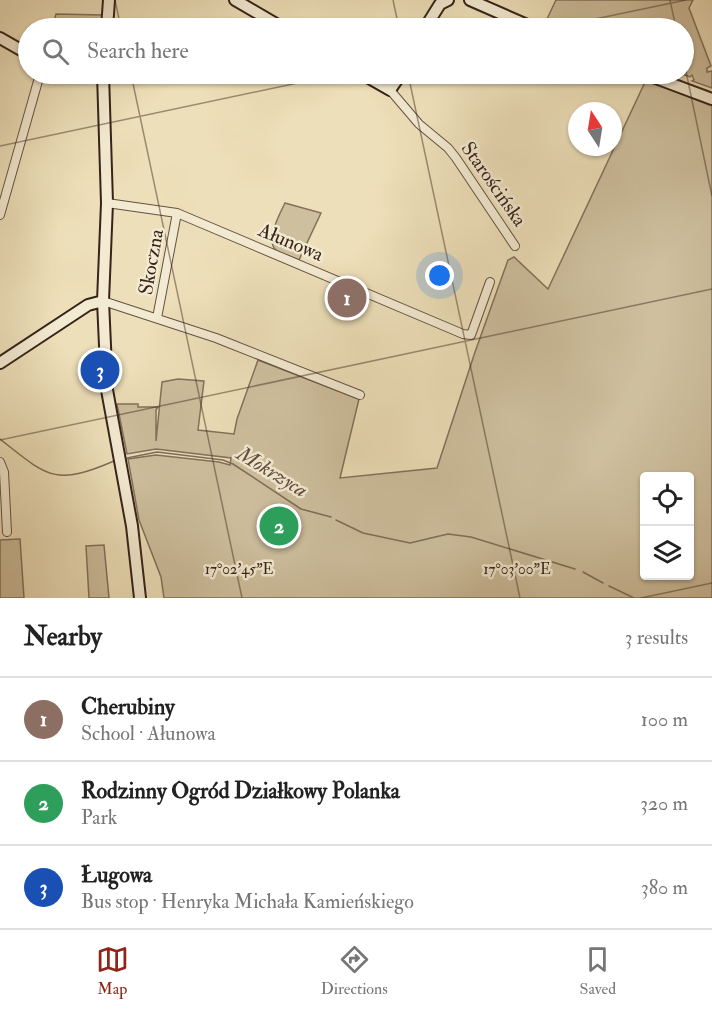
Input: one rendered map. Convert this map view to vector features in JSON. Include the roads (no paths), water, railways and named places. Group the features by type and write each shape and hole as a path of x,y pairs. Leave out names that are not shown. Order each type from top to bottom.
{"street":[{"path":"108,18 109,0"},
{"path":"235,0 266,18"},
{"path":"431,18 440,4 448,0"},
{"path":"470,0 511,18"},
{"path":"0,38 18,48"},
{"path":"0,215 37,84"},
{"path":"103,84 107,203 103,301 107,390 130,518 140,598"},
{"name":"Starościńska","path":"380,84 390,90 419,124 448,148 515,246"},
{"path":"390,90 394,84"},
{"path":"672,84 712,99"},
{"name":"Ałunowa","path":"107,203 177,213 463,334 471,335 490,282"},
{"name":"Skoczna","path":"158,318 177,213"},
{"path":"0,363 88,305 103,301 216,338 360,395"},
{"path":"0,462 4,472 7,532"}],"waterway":[{"name":"Mokrzyca","path":"0,439 29,462 52,474 77,474 114,461"},
{"name":"Mokrzyca","path":"127,458 157,452 223,460 233,464 301,509 331,517"},
{"name":"Mokrzyca","path":"336,520 363,533 410,543 448,534 471,537 575,569"},
{"path":"583,572 603,583"},
{"path":"609,586 634,598"}],"place":[{"name":"Cherubiny","path":"347,298"},
{"name":"Ługowa","path":"100,370"},
{"name":"Rodzinny Ogród Działkowy Polanka","path":"279,526"}]}
